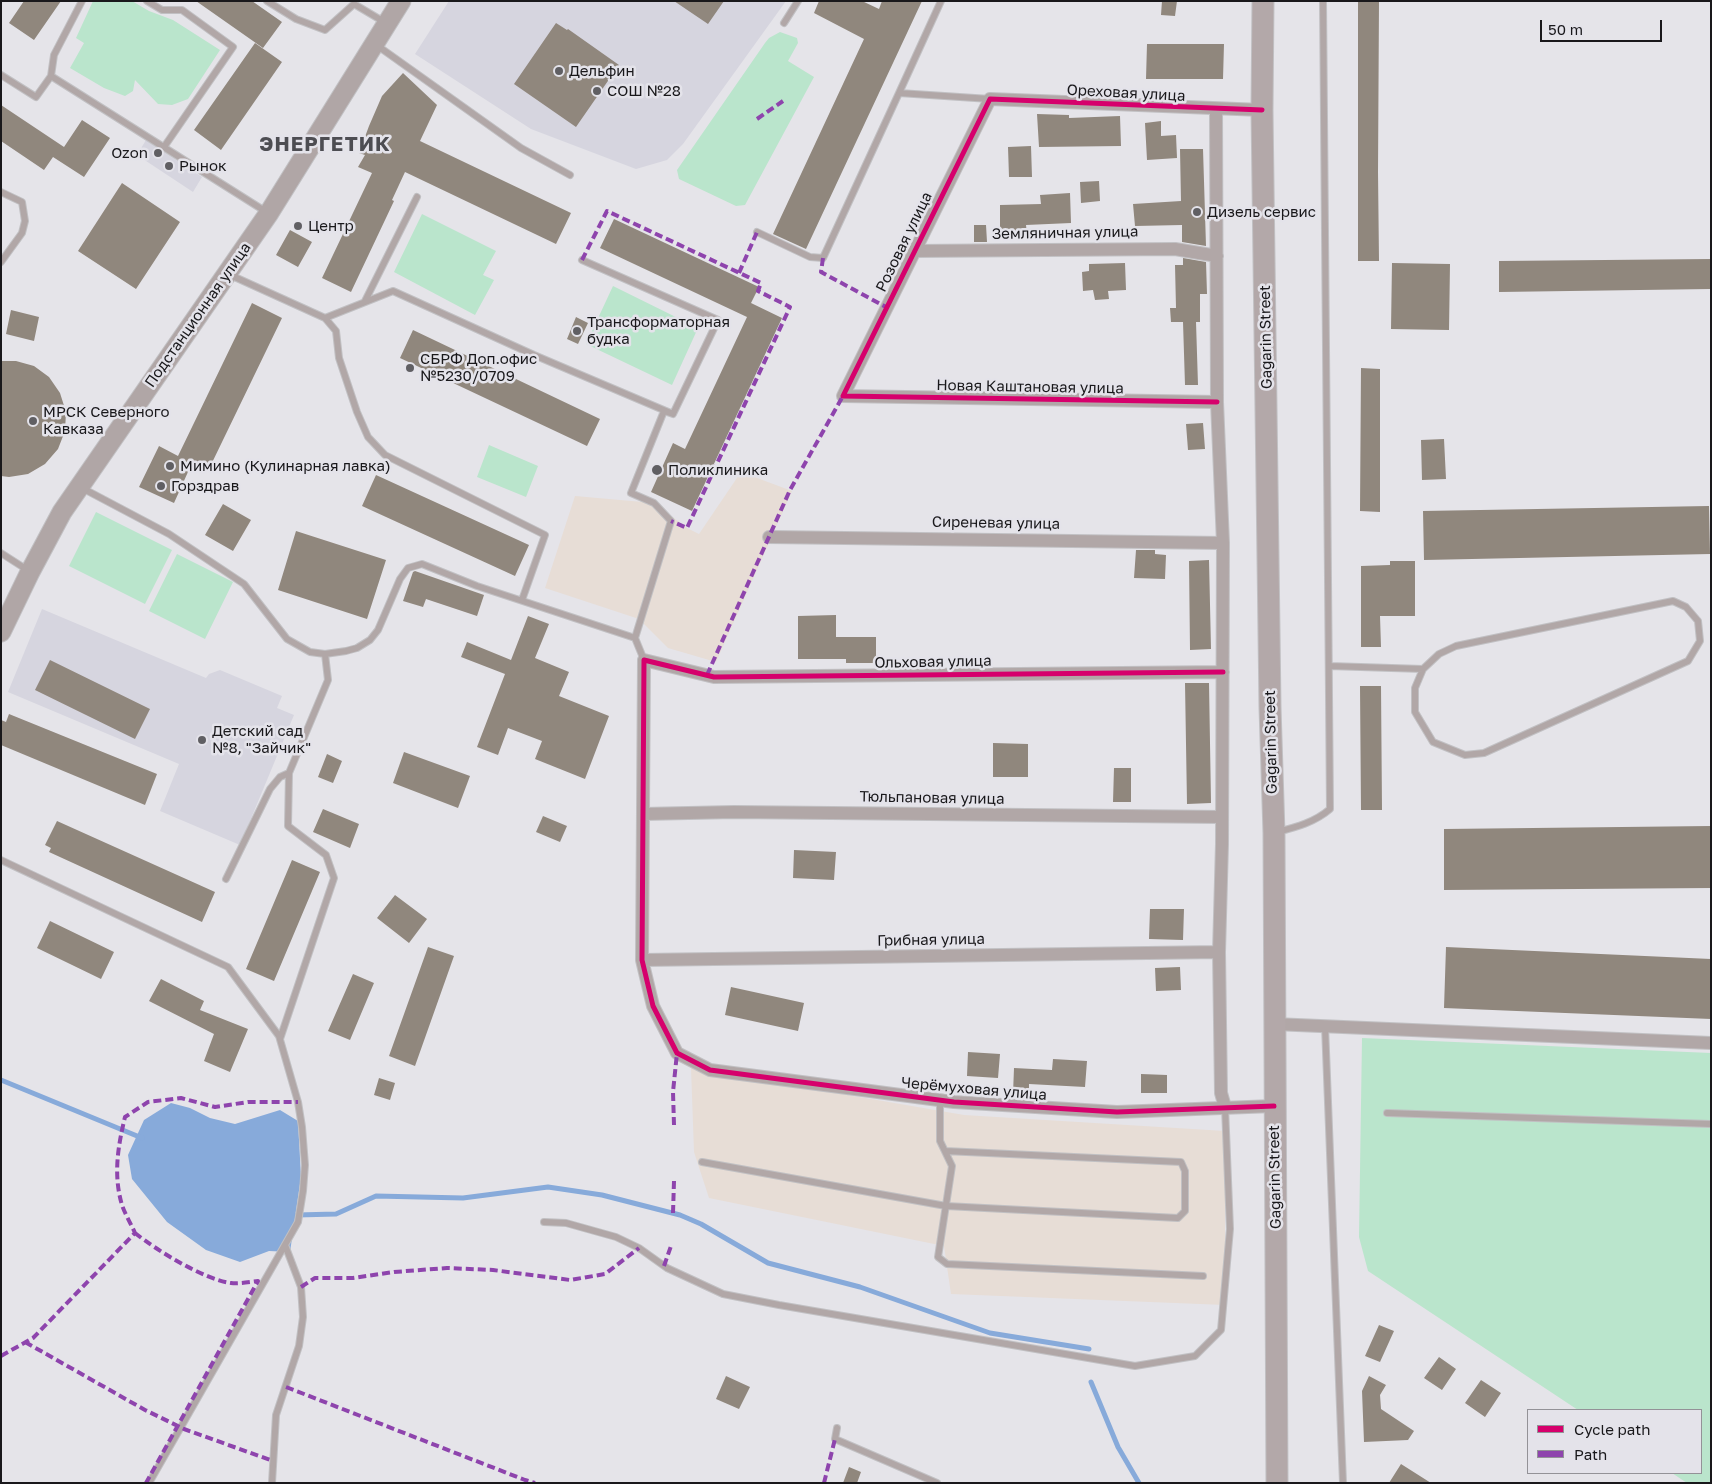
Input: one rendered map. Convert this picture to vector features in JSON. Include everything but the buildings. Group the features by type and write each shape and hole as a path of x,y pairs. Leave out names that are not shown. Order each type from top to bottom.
{"main road":[{"name":"Gagarin Street","path":"1263,1 1262,110 1270,707 1274,833 1277,1483"}],"street":[{"name":"Подстанционная улица","path":"1,632 62,512 268,213 401,1"},
{"name":"Ореховая улица","path":"990,99 1262,110"},
{"name":"Розовая улица","path":"843,396 913,251 990,99"},
{"path":"1216,109 1217,402 1223,543 1220,952 1221,1093 1225,1108"},
{"name":"Земляничная улица","path":"913,251 1175,249 1217,256"},
{"name":"Новая Каштановая улица","path":"843,396 1217,402"},
{"name":"Сиреневая улица","path":"769,537 1223,543"},
{"path":"642,960 644,660"},
{"name":"Ольховая улица","path":"644,660 714,677 1223,672"},
{"name":"Тюльпановая улица","path":"643,814 734,812 1222,817"},
{"name":"Грибная улица","path":"642,960 1220,952"},
{"name":"Черёмуховая улица","path":"642,960 653,1006 677,1053 710,1070 954,1102 1117,1112 1274,1106"},
{"path":"1274,1024 1711,1043"}],"lane":[{"path":"1,75 36,97 51,76 54,54 82,1"},
{"path":"147,1 162,10 182,10 233,47 164,147"},
{"path":"268,1 296,19 325,30 352,3 387,23"},
{"path":"784,23 798,1"},
{"path":"756,232 810,256 823,258 941,1"},
{"path":"1274,833 1298,827 1320,818 1330,809 1323,1"},
{"path":"374,44 521,148 570,175"},
{"path":"51,76 268,213"},
{"path":"900,93 990,99"},
{"path":"1,192 22,202 25,221 22,233 1,262"},
{"path":"365,301 417,197"},
{"path":"325,318 392,290 534,355 673,414 718,320 582,260"},
{"path":"227,273 325,318 336,331 339,358 360,420 368,437 385,455 545,535 522,600"},
{"path":"644,660 635,638 671,521 654,503 631,493 664,410"},
{"path":"80,487 169,534 244,584 287,639 310,652 325,654 357,648 370,640 378,630 400,579 408,568 422,564 477,586 635,638"},
{"path":"1,553 30,572"},
{"path":"1329,666 1423,669 1439,654 1456,646 1673,601 1686,607 1698,621 1700,641 1688,661 1484,753 1465,755 1433,742 1415,712 1415,688 1423,669"},
{"path":"280,1039 334,878 326,855 288,826 288,773 328,680 325,654"},
{"path":"226,879 270,789 280,777 288,773"},
{"path":"1,860 228,968 280,1039 298,1102 305,1165 298,1222 149,1483"},
{"path":"1325,1026 1345,1482"},
{"path":"940,1100 940,1141 952,1166 938,1257 947,1264 1203,1276"},
{"path":"544,1222 566,1223 616,1237 639,1248 667,1268 723,1294 1135,1366 1195,1356 1221,1330 1230,1229 1225,1108"},
{"path":"1386,1113 1711,1124"},
{"path":"702,1162 946,1206 1178,1218 1185,1211 1185,1172 1181,1162 945,1151"},
{"path":"272,1483 276,1416 300,1346 303,1317 301,1286 285,1245"},
{"path":"837,1428 835,1439 937,1483"}],"shaded area":[{"name":"СОШ №28","path":"449,1 786,1 683,144 667,160 636,169 531,129 415,54"},
{"name":"Рынок","path":"146,140 202,177 193,192 137,155"},
{"path":"741,472 792,491 716,662 668,648 639,619 545,588 575,496 654,503 687,528 699,534"},
{"name":"Детский сад №8, \"Зайчик\"","path":"42,609 206,678 209,674 220,670 282,696 277,708 294,715 240,845 160,811 179,764 8,692"},
{"path":"691,1068 964,1115 1225,1131 1225,1305 951,1294 944,1246 709,1198 694,1152"}],"green space":[{"path":"93,1 132,1 149,11 173,20 220,50 188,99 172,105 158,104 135,80 133,91 125,96 104,88 70,68 84,43 76,38"},
{"path":"780,32 797,38 798,43 788,61 814,77 745,205 736,206 679,179 677,170 765,43 769,38"},
{"path":"422,214 496,251 483,275 494,280 475,315 394,272"},
{"path":"613,286 698,328 672,385 586,344"},
{"path":"489,445 538,466 526,497 477,477"},
{"path":"96,512 172,550 145,604 69,566"},
{"path":"177,554 233,582 205,639 149,611"},
{"path":"1362,1038 1711,1053 1711,1483 1687,1483 1674,1474 1702,1474 1702,1409 1576,1409 1368,1271 1359,1237"}],"water":[{"path":"171,1103 190,1108 210,1118 235,1124 280,1110 298,1121 301,1177 290,1252 269,1251 240,1262 206,1250 167,1222 132,1179 128,1155 144,1120"}],"waterway":[{"path":"1,1080 142,1138"},
{"path":"297,1215 336,1214 376,1196 463,1198 548,1187 602,1195 680,1215 701,1224 768,1263 860,1287 990,1333 1089,1349"},
{"path":"1091,1382 1118,1447 1139,1483"}],"marked path":[{"path":"757,119 783,101"},
{"path":"582,260 607,211 761,283 758,291 790,307 687,528 671,521"},
{"path":"739,273 757,232"},
{"path":"823,258 821,272 886,307"},
{"path":"707,675 790,490 843,396"},
{"path":"674,1125 673,1092 677,1053"},
{"path":"1,1356 33,1338 135,1233 122,1205 117,1172 120,1139 125,1117 148,1102 181,1098 215,1107 248,1102 298,1102"},
{"path":"673,1213 674,1181"},
{"path":"135,1233 168,1256 220,1281 231,1283 258,1281 146,1483"},
{"path":"664,1266 671,1246"},
{"path":"301,1287 315,1278 353,1278 394,1272 447,1268 493,1270 570,1280 605,1274 639,1248"},
{"path":"25,1342 145,1410 184,1429 273,1461"},
{"path":"286,1387 535,1483"},
{"path":"824,1483 835,1439"}],"cycle path":[{"path":"1217,402 843,396 990,99 1262,110"},
{"path":"1223,672 714,677 644,660 642,960 653,1006 677,1053 710,1070 954,1102 1117,1112 1274,1106"}],"place":[{"name":"Дельфин","path":"559,71"},
{"name":"СОШ №28","path":"597,91"},
{"name":"Ozon","path":"158,153"},
{"name":"Рынок","path":"169,166"},
{"name":"Дизель сервис","path":"1197,212"},
{"name":"Центр","path":"298,226"},
{"name":"Трансформаторная будка","path":"577,331"},
{"name":"СБРФ Доп.офис №5230/0709","path":"410,368"},
{"name":"МРСК Северного Кавказа","path":"33,421"},
{"name":"Мимино (Кулинарная лавка)","path":"170,466"},
{"name":"Поликлиника","path":"657,470"},
{"name":"Горздрав","path":"161,486"},
{"name":"Детский сад №8, \"Зайчик\"","path":"202,740"}],"district":[{"name":"ЭНЕРГЕТИК","path":"325,145"}]}
